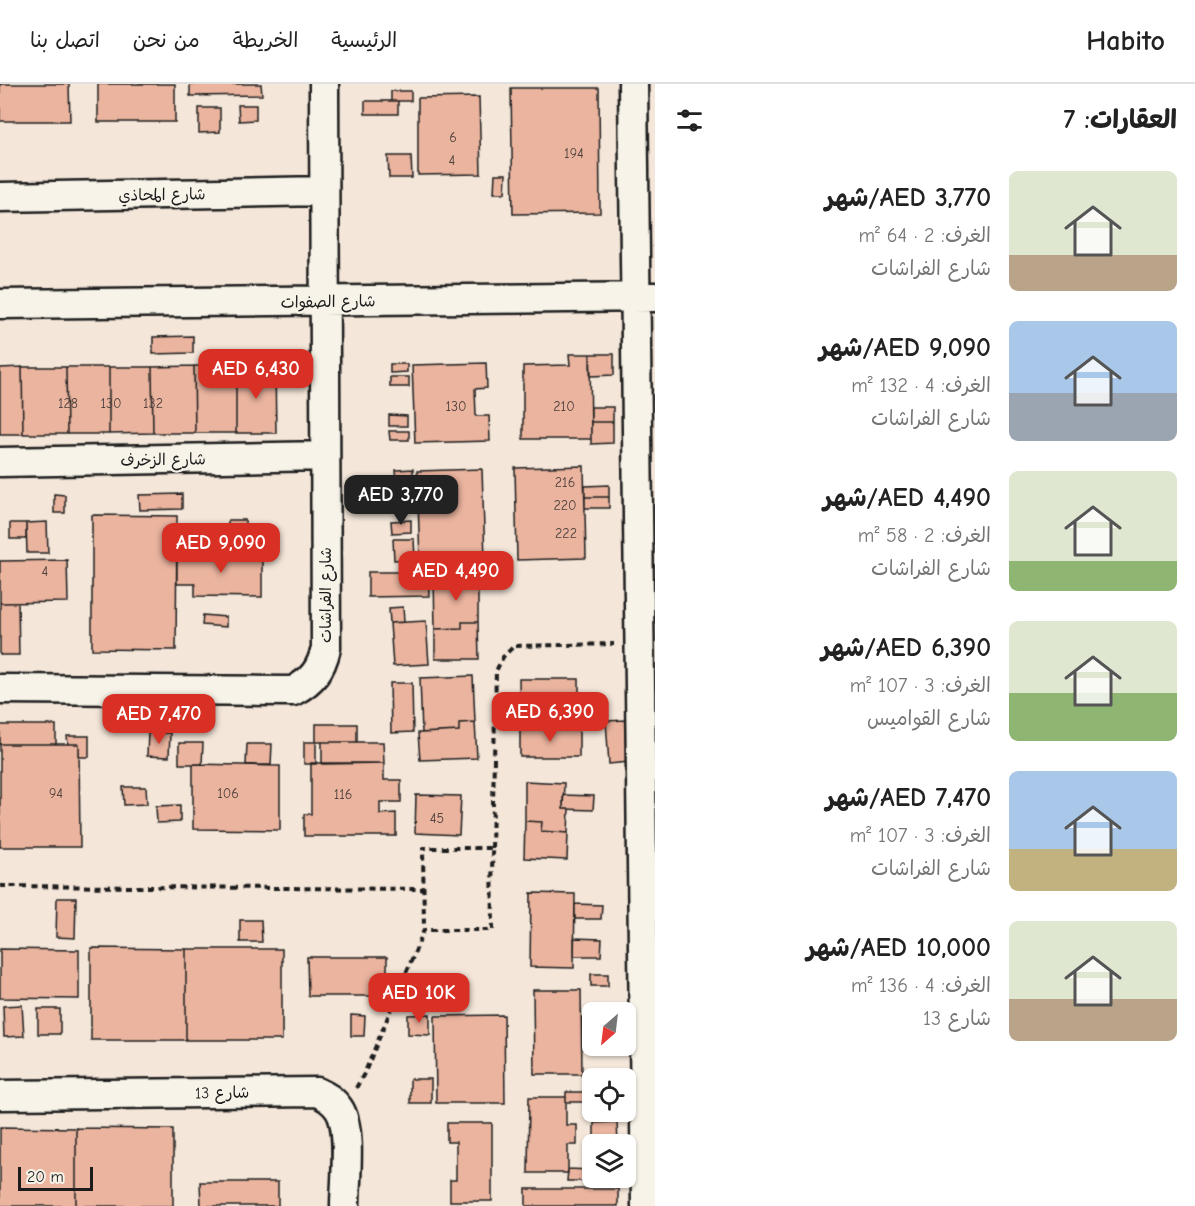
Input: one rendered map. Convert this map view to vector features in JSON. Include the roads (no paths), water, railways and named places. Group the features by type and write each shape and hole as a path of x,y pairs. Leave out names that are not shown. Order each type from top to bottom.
{"street":[{"name":"شارع الفراشات","path":"0,689 292,691 315,675 326,648 324,84"},
{"path":"633,84 645,297 638,643 646,1206"},
{"name":"شارع المحاذي","path":"0,197 324,191"},
{"name":"شارع الصفوات","path":"0,304 645,297"},
{"name":"شارع الزخرف","path":"0,462 326,456"},
{"name":"شارع 13","path":"0,1095 303,1090 317,1092 331,1099 340,1110 345,1124 345,1206"}]}
